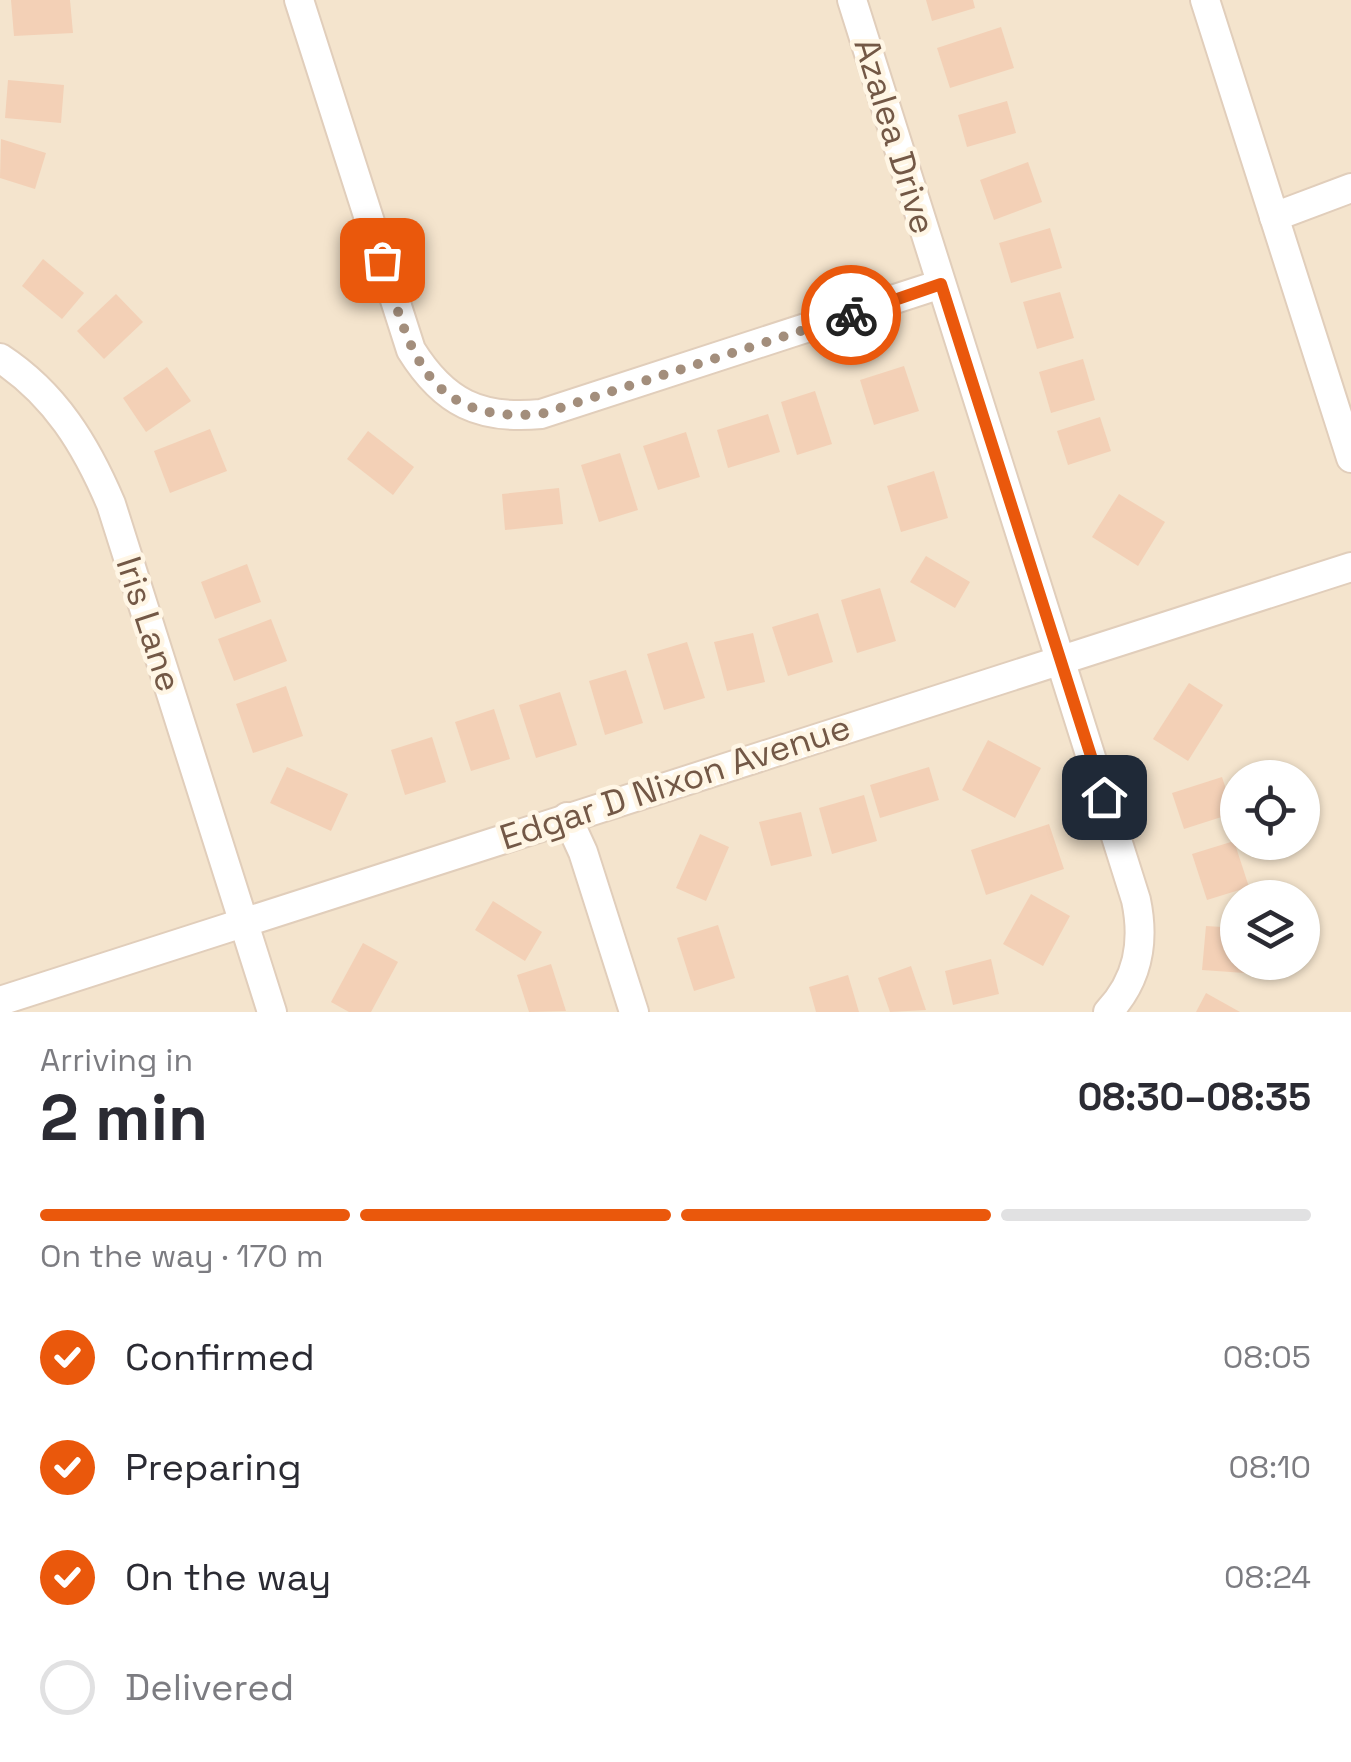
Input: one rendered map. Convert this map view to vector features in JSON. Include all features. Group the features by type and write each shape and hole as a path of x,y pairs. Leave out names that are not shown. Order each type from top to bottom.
{"street":[{"path":"299,0 412,350 435,383 468,406 493,414 541,414 941,284"},
{"name":"Azalea Drive","path":"852,0 1140,920 1136,968 1122,996 1108,1012"},
{"path":"1205,0 1351,458"},
{"path":"1274,217 1351,188"},
{"name":"Iris Lane","path":"0,358 26,378 66,420 96,468 111,504 272,1012"},
{"name":"Edgar D Nixon Avenue","path":"0,1001 1351,567"},
{"path":"567,816 583,852 634,1012"}],"shaded area":[{"path":"0,0 1351,0 1351,1012 0,1012"}],"building":[{"path":"11,0 70,0 73,33 14,36"},
{"path":"926,0 973,0 975,8 932,21"},
{"path":"1001,27 1014,68 950,88 937,48"},
{"path":"8,80 64,85 61,123 5,118"},
{"path":"1007,101 1016,133 967,147 958,115"},
{"path":"1,139 46,153 35,189 0,178"},
{"path":"1028,162 1042,202 994,220 980,180"},
{"path":"1050,228 1062,268 1011,283 999,243"},
{"path":"43,259 84,293 62,319 22,286"},
{"path":"1060,292 1074,338 1037,349 1023,302"},
{"path":"116,294 143,322 104,359 77,331"},
{"path":"1083,359 1095,400 1051,413 1039,372"},
{"path":"904,366 919,411 874,425 860,380"},
{"path":"167,367 191,401 146,432 123,398"},
{"path":"815,391 832,444 797,455 781,402"},
{"path":"768,414 780,452 728,468 717,430"},
{"path":"1100,417 1111,451 1068,465 1057,431"},
{"path":"210,429 227,471 170,493 154,451"},
{"path":"368,431 414,467 393,495 347,459"},
{"path":"686,432 700,477 658,490 643,446"},
{"path":"620,453 638,510 599,522 581,465"},
{"path":"934,471 948,518 901,532 887,486"},
{"path":"559,488 563,524 505,530 502,494"},
{"path":"1119,494 1165,522 1138,566 1092,537"},
{"path":"926,556 970,582 955,608 910,582"},
{"path":"247,564 261,602 215,619 201,582"},
{"path":"880,588 896,641 857,653 841,600"},
{"path":"818,613 833,662 788,676 772,627"},
{"path":"271,619 287,661 234,681 218,639"},
{"path":"753,633 765,682 727,691 714,642"},
{"path":"687,642 705,698 664,710 647,654"},
{"path":"626,670 643,723 605,735 589,681"},
{"path":"1189,683 1223,705 1188,761 1153,739"},
{"path":"286,686 303,736 253,753 236,704"},
{"path":"560,692 577,745 536,758 519,705"},
{"path":"494,709 510,759 471,771 455,722"},
{"path":"432,737 446,782 405,795 391,750"},
{"path":"988,740 1041,768 1015,818 962,790"},
{"path":"287,767 348,794 331,831 270,803"},
{"path":"929,767 939,800 880,818 870,785"},
{"path":"1220,778 1220,817 1184,829 1172,793"},
{"path":"864,795 877,841 832,854 819,808"},
{"path":"801,812 812,856 771,866 759,822"},
{"path":"1049,824 1064,869 986,895 971,850"},
{"path":"700,834 729,847 706,901 676,888"},
{"path":"1220,845 1220,860 1240,860 1247,880 1220,880 1220,896 1207,900 1192,854"},
{"path":"1031,894 1070,916 1043,966 1003,944"},
{"path":"493,901 542,932 525,961 475,930"},
{"path":"718,925 735,978 694,991 677,938"},
{"path":"1206,926 1220,927 1220,971 1202,970"},
{"path":"363,943 398,962 371,1012 349,1012 331,1002"},
{"path":"991,959 999,994 953,1005 945,971"},
{"path":"551,964 566,1011 529,1012 517,975"},
{"path":"911,966 926,1010 890,1012 878,978"},
{"path":"848,975 859,1012 816,1012 809,987"},
{"path":"1206,993 1240,1012 1196,1012"}],"way so far":[{"path":"382,260 405,334 422,368 449,396 493,414 541,414 851,315"}],"route":[{"path":"851,315 941,284 1104,797"}]}
